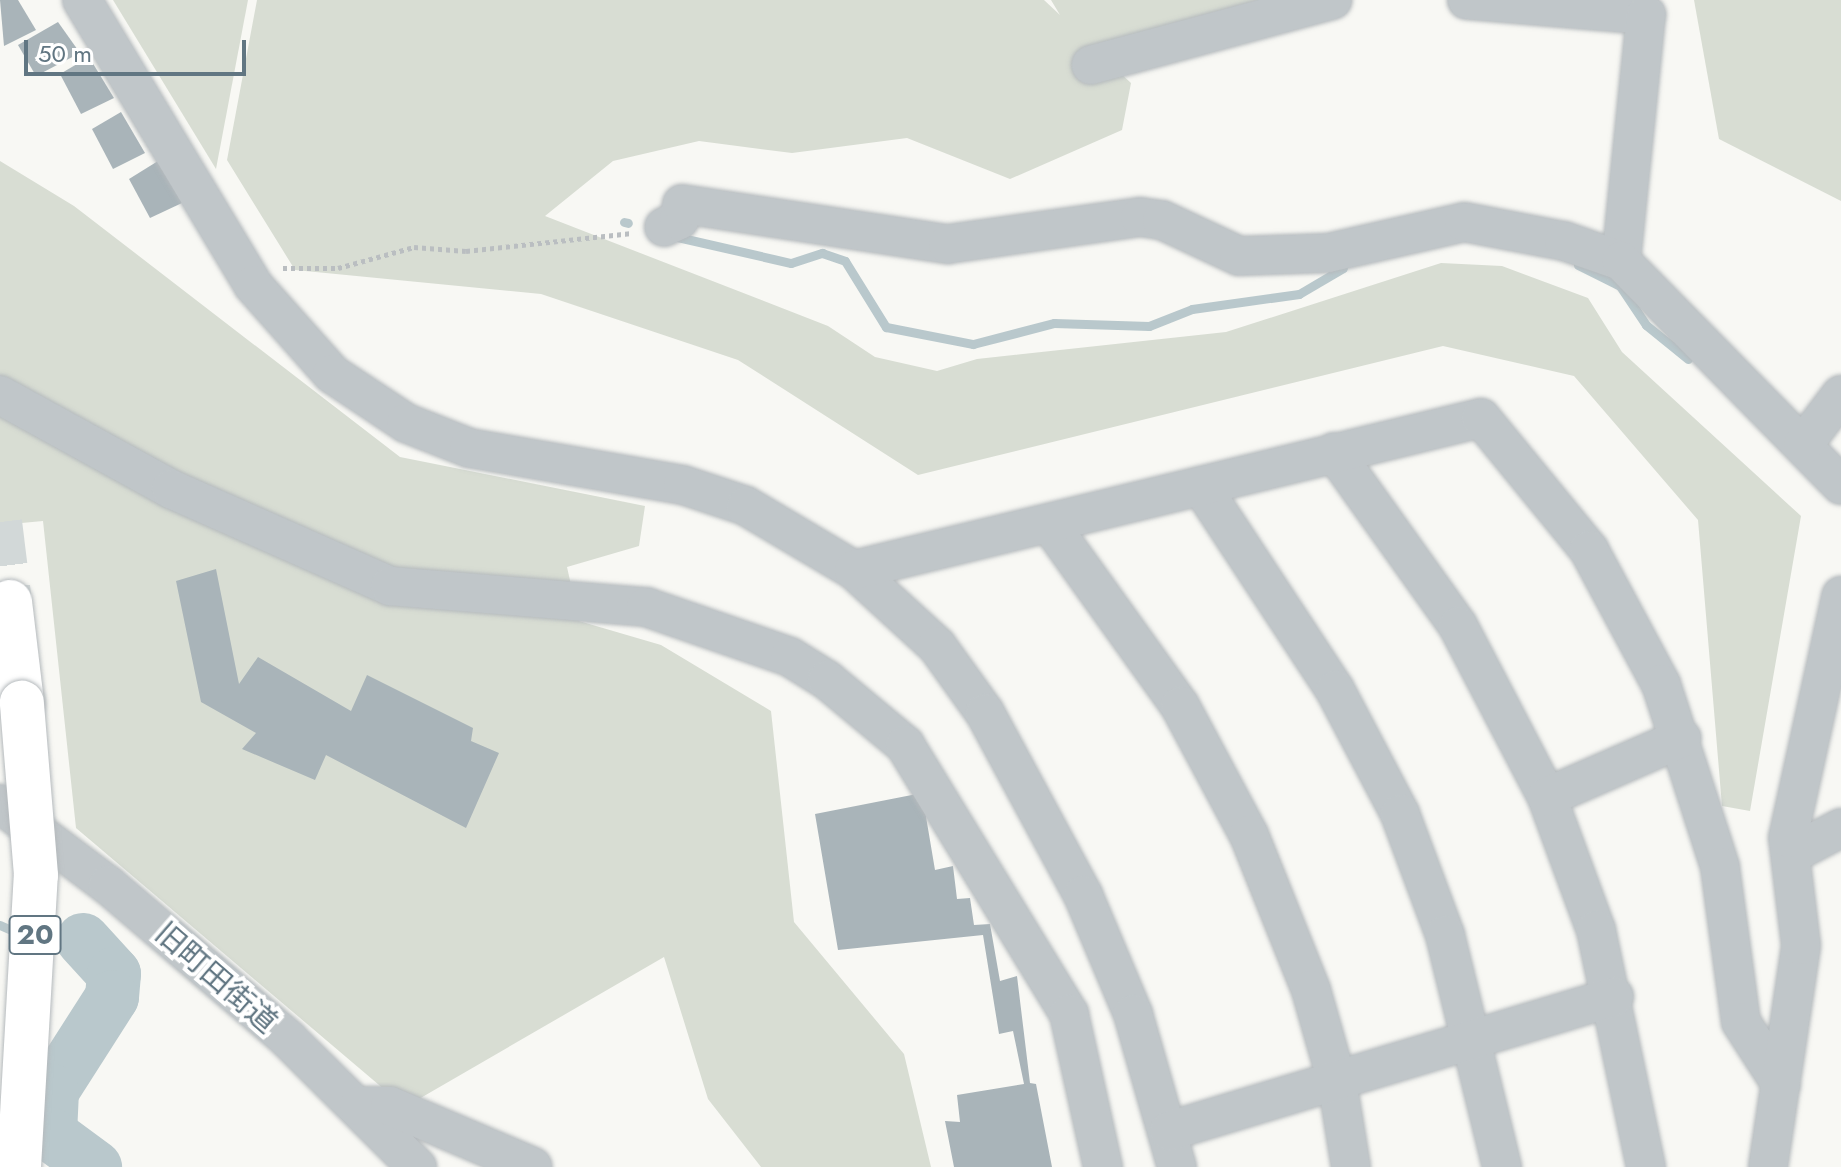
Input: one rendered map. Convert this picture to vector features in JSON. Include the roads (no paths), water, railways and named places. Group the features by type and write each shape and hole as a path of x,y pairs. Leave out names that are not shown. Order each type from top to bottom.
{"highway":[{"name":"20","path":"10,602 36,875 19,1167"}],"street":[{"path":"82,0 253,285 341,380 406,423 469,448 722,497 794,529 854,570 953,667 1044,817 1119,976 1173,1149 1337,1081 1614,997"},
{"path":"1091,65 1332,0"},
{"path":"1467,0 1646,15 1621,261"},
{"path":"648,230 679,220 682,204 948,244 1140,217 1162,220 1239,256 1328,253 1464,222 1564,241 1621,261 1841,485"},
{"path":"0,395 171,489 390,586 646,607 764,647 827,680 905,745 1069,1014 1103,1167"},
{"path":"1803,445 1841,395"},
{"path":"854,570 1201,486 1470,416 1489,424 1598,563 1638,634 1682,738 1720,867 1741,1022 1781,1084"},
{"path":"1334,452 1458,626 1547,797 1614,997 1646,1167"},
{"path":"1201,486 1335,690 1400,814 1474,1039 1502,1167"},
{"path":"1049,523 1147,657 1215,769 1280,906 1337,1081 1351,1167"},
{"path":"1768,1167 1801,945 1788,838 1841,596"},
{"path":"1547,797 1682,738"},
{"name":"旧町田街道","path":"0,804 108,885 359,1106 417,1167"},
{"path":"1803,848 1841,828"},
{"path":"359,1106 390,1106 533,1167"}],"waterway":[{"path":"624,222 628,223"},
{"path":"673,236 791,263 822,253 845,261 886,327 973,344 1054,323 1149,326 1192,309 1299,294 1343,268"},
{"path":"1578,265 1620,286 1646,325 1688,359"},
{"path":"0,925 22,935"},
{"path":"45,937 83,940"},
{"path":"83,940 114,974 112,997 52,1091 50,1134 95,1167"}],"tunnel":[{"path":"0,522 10,602"}]}
